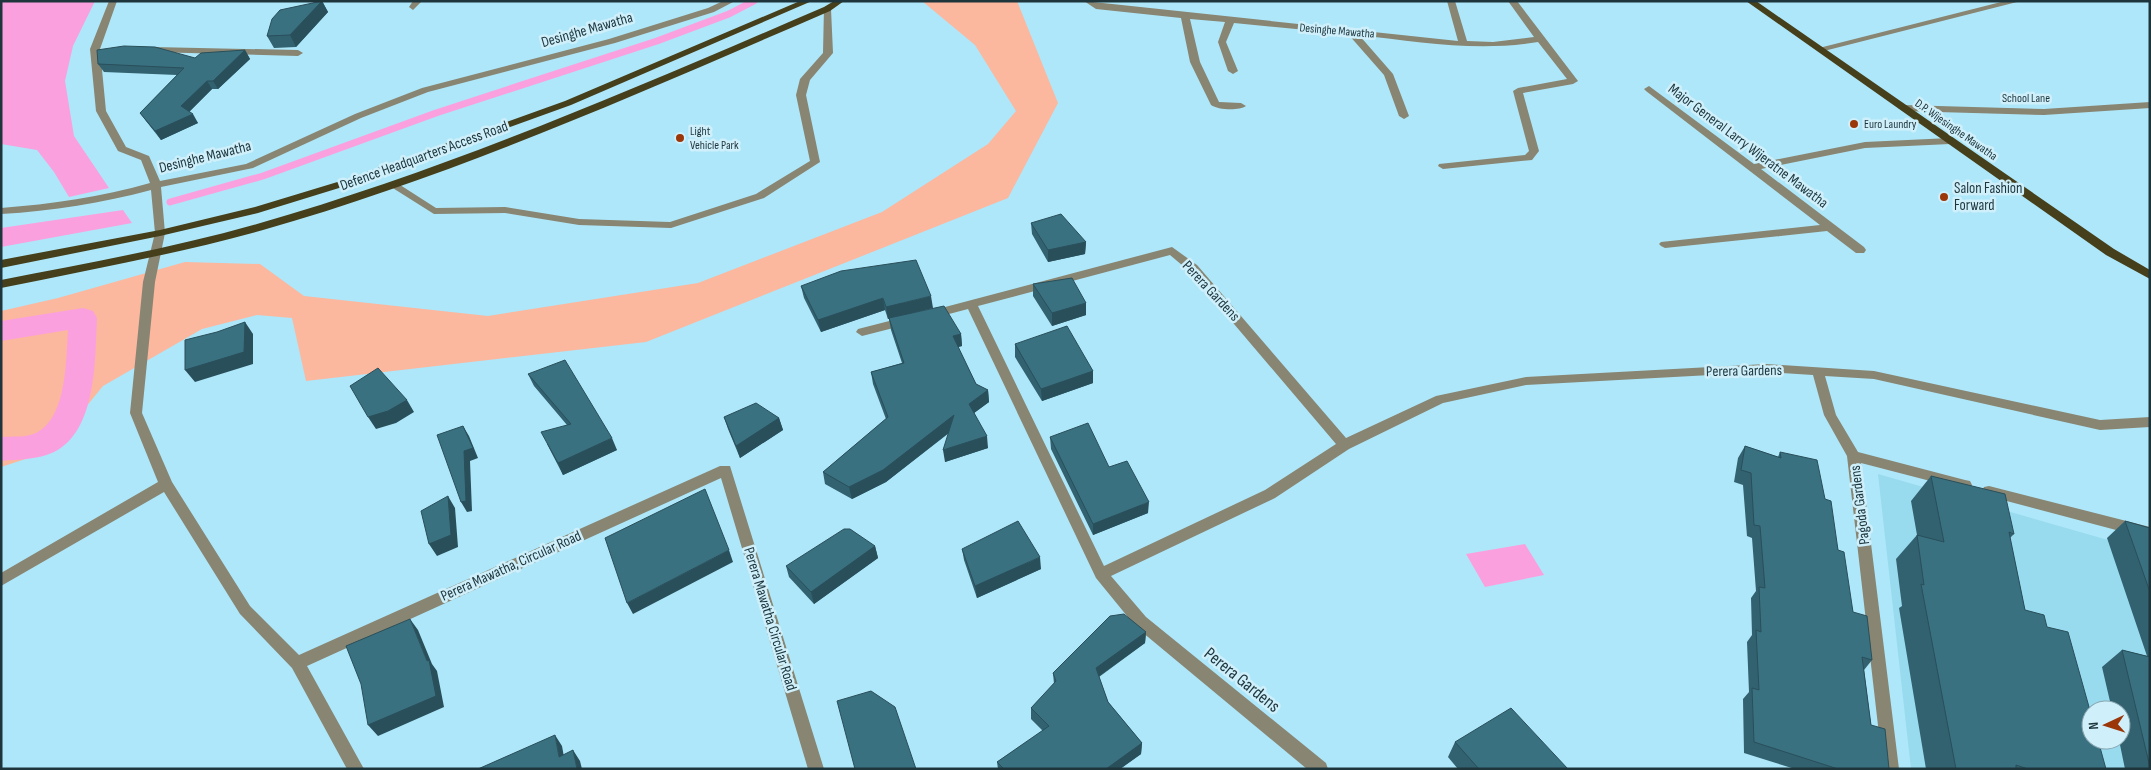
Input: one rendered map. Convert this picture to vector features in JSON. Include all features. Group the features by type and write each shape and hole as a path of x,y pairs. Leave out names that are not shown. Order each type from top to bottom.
{"main road":[{"name":"Defence Headquarters Access Road","path":"1,264 160,233 258,210 393,166 568,103 808,1"},
{"name":"Defence Headquarters Access Road","path":"1,284 157,253 260,227 393,185 580,115 827,9 840,1"},
{"name":"D.P. Wijesinghe Mawatha","path":"1750,1 2110,252 2150,275"}],"street":[{"path":"1,212 46,208 110,198 156,185 145,158 122,149 101,112 100,49 113,1"},
{"name":"Desinghe Mawatha","path":"356,769 297,663 245,610 166,484 136,413 149,282 160,233 156,185 249,166 358,116 425,90 612,41 711,10 731,1"},
{"name":"Desinghe Mawatha","path":"1088,1 1096,6 1463,44 1512,45 1540,39"},
{"path":"1451,1 1463,44"},
{"path":"1443,166 1528,158 1534,151 1518,91 1572,81 1512,1"},
{"path":"1820,49 2017,1"},
{"path":"393,185 434,211 505,210 580,222 671,225 760,196 815,162 801,95 805,79 828,53 827,9"},
{"path":"1185,16 1195,62 1216,104 1241,106"},
{"path":"1230,21 1222,42 1233,71"},
{"path":"1351,32 1388,74 1404,116"},
{"path":"143,50 298,53"},
{"name":"Major General Larry Wijeratne Mawatha","path":"1650,89 1860,250"},
{"name":"School Lane","path":"1903,108 2044,112 2150,105"},
{"path":"1752,168 1865,144 1950,141"},
{"name":"Major General Larry Wijeratne Mawatha","path":"1665,244 1829,227"},
{"name":"Perera Gardens","path":"862,332 1172,252 1193,268 1344,445"},
{"name":"Perera Gardens","path":"971,304 1101,574 1141,622 1320,769"},
{"name":"Perera Gardens","path":"1101,574 1270,494 1344,445 1440,399 1526,381 1766,368 1874,375 2100,425 2150,422"},
{"path":"1818,372 1830,414 1854,456"},
{"name":"Pagoda Gardens","path":"1891,769 1854,456 2150,533"},
{"name":"Perera Mawatha, Circular Road","path":"297,663 725,470"},
{"name":"Perera Mawatha Circular Road","path":"725,470 816,769"},
{"path":"1,580 166,484"}],"shaded area":[{"path":"1,1 95,1 73,46 65,81 74,136 109,188 69,197 54,172 37,150 1,144"},
{"path":"922,1 1017,1 1058,103 1008,198 646,342 306,381 292,318 257,315 202,329 103,386 50,451 1,467 1,311 58,298 185,262 260,264 304,296 488,316 698,283 882,212 988,144 1016,111 975,45"},
{"path":"123,210 132,223 1,247 1,228"},
{"path":"1878,474 2150,552 2150,769 1911,769"},
{"path":"1525,544 1544,575 1485,587 1466,554"}],"building":[{"path":"322,1 290,35 267,36 272,19 280,10"},
{"path":"124,46 155,47 195,58 201,53 245,50 213,81 207,81 181,106 193,114 155,131 140,113 184,68 98,64 97,50"},
{"path":"1061,214 1086,242 1048,250 1031,223"},
{"path":"916,260 931,296 886,307 883,298 818,320 801,286 841,271"},
{"path":"1072,278 1086,303 1052,313 1033,284"},
{"path":"944,306 961,334 953,336 976,384 988,390 969,404 987,436 943,450 954,415 883,470 849,487 823,472 888,417 871,372 904,363 889,318"},
{"path":"245,322 244,352 185,370 185,340 217,332"},
{"path":"1067,326 1093,371 1041,389 1015,344"},
{"path":"565,360 612,438 558,463 541,432 571,424 528,374"},
{"path":"378,368 407,400 388,411 368,417 350,386"},
{"path":"756,403 779,418 736,446 724,417"},
{"path":"1088,423 1109,467 1127,461 1149,502 1093,524 1050,437"},
{"path":"463,426 473,448 464,451 466,501 461,502 437,435"},
{"path":"1745,446 1781,458 1780,452 1817,460 1825,499 1831,501 1838,550 1844,552 1853,612 1867,616 1872,660 1862,657 1871,725 1885,729 1889,769 1838,769 1754,742 1752,688 1759,690 1756,630 1761,632 1759,587 1765,588 1760,526 1754,525 1751,473 1741,470"},
{"path":"1931,476 2005,494 2014,534 2009,532 2025,610 2044,615 2047,627 2068,632 2087,700 2081,700 2081,750 2101,750 2106,769 2028,769 2016,765 2016,769 1956,769 1921,584 1924,585 1917,535 1944,542"},
{"path":"705,489 729,550 627,603 605,538"},
{"path":"448,496 451,535 429,544 421,511"},
{"path":"1018,521 1040,557 975,586 962,549"},
{"path":"2125,521 2150,528 2150,592"},
{"path":"844,529 850,529 875,546 811,592 786,566"},
{"path":"1124,614 1146,632 1096,668 1108,702 1142,743 1106,769 1004,769 997,762 1049,726 1031,708 1056,681 1053,673 1110,616"},
{"path":"410,619 427,661 429,660 436,696 368,725 361,684 346,646"},
{"path":"2122,650 2150,657 2150,767"},
{"path":"871,691 895,707 916,769 855,769 837,701"},
{"path":"1511,708 1568,769 1479,769 1455,742"},
{"path":"555,735 559,757 573,750 577,769 478,769"}],"waterway":[{"path":"170,202 263,176 436,113 657,41 729,14 754,1"},
{"path":"1,331 83,318 77,388 66,423 56,435 43,444 1,449"}],"place":[{"name":"Euro Laundry","path":"1854,124"},
{"name":"Light Vehicle Park","path":"680,138"},
{"name":"Salon Fashion Forward","path":"1944,197"}]}
